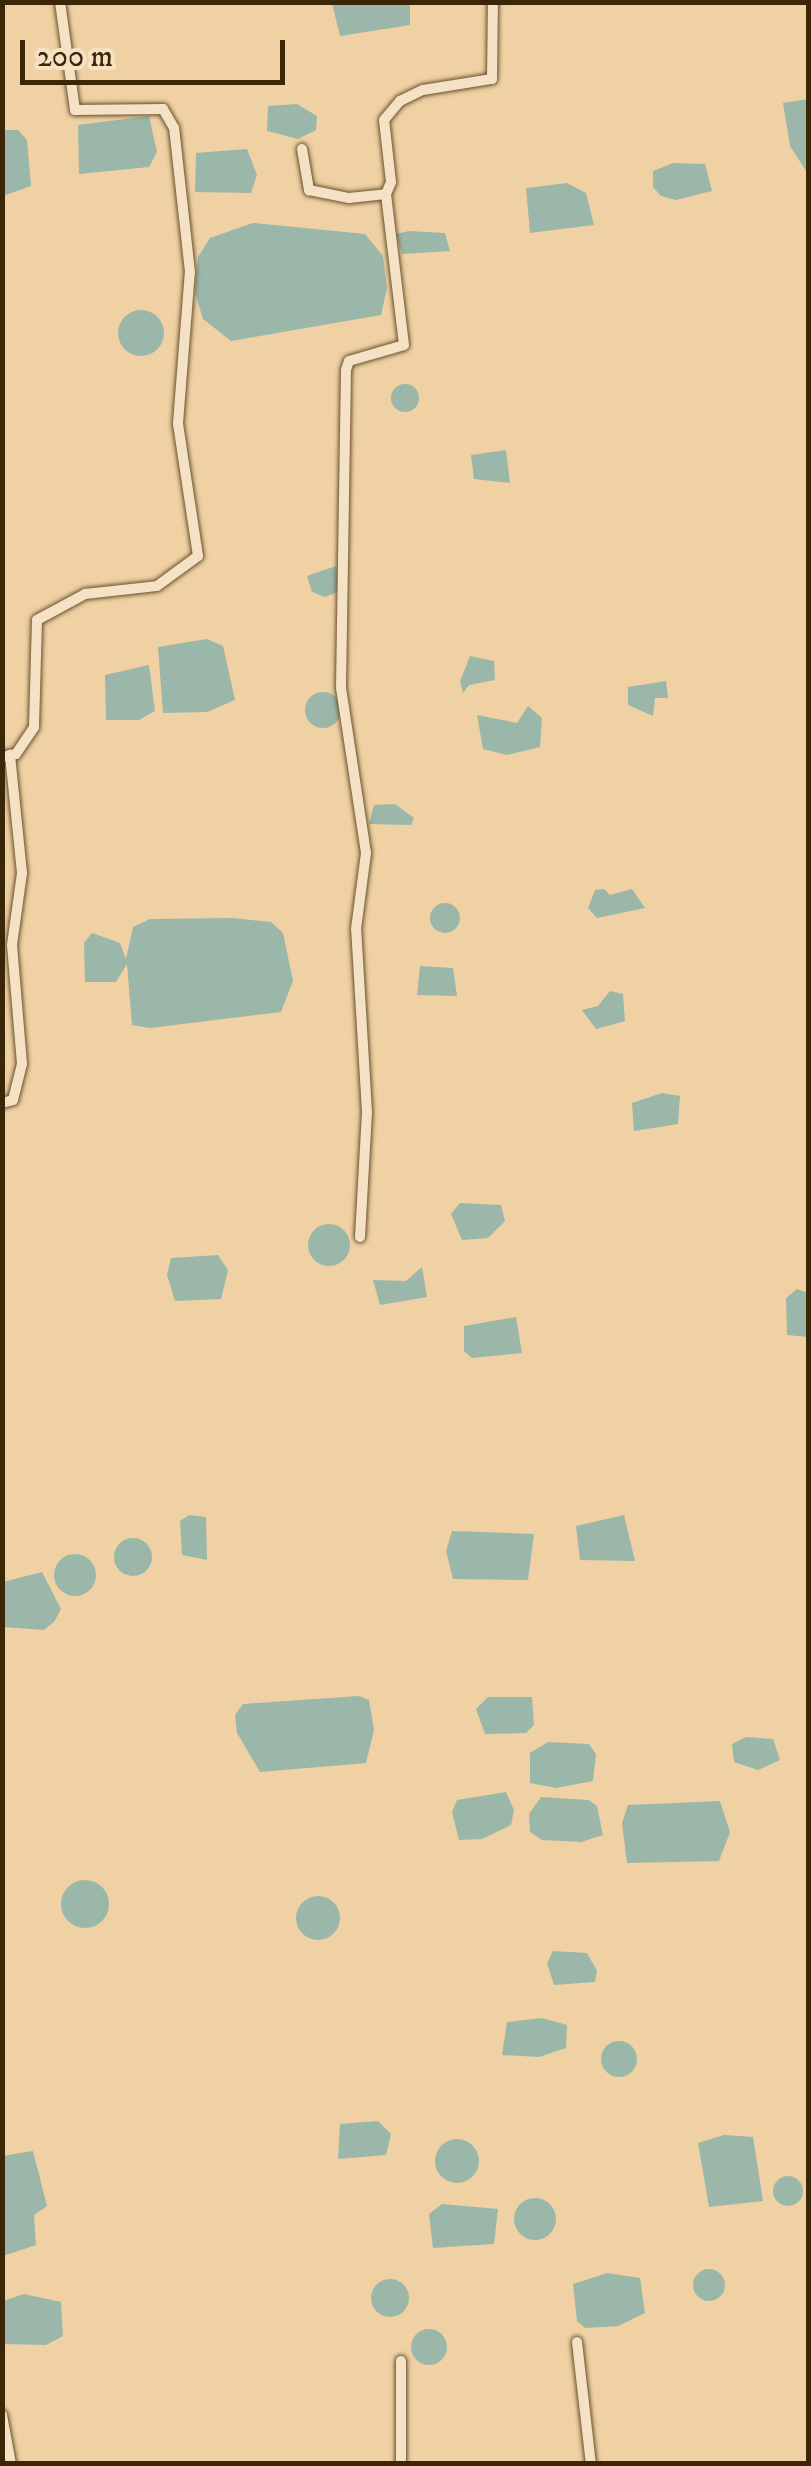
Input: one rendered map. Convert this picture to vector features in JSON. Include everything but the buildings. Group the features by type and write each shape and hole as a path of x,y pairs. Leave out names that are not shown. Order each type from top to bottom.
{"street":[{"path":"2,1103 17,1090 22,1064 12,944 22,873 6,756 34,727 37,620 86,594 157,586 198,556 178,422 190,272 174,128 163,110 75,110 60,2"},
{"path":"360,1238 367,1112 356,930 366,853 341,688 346,370 349,361 404,345 386,194 391,182 384,120 400,101 423,90 492,79 493,2"},
{"path":"302,149 308,190 350,198 386,194"},
{"path":"577,2342 591,2464"},
{"path":"401,2361 401,2464"},
{"path":"2,2415 11,2464"}],"shaded area":[{"path":"332,3 410,3 410,25 340,36"},
{"path":"808,99 808,174 790,146 783,103"},
{"path":"297,104 317,116 316,130 298,139 267,131 268,106"},
{"path":"149,116 157,152 149,167 79,174 78,125"},
{"path":"3,130 18,130 27,140 31,186 3,196"},
{"path":"247,149 257,175 251,193 195,192 196,153"},
{"path":"673,163 705,164 712,191 676,200 661,196 653,187 653,171"},
{"path":"567,183 586,193 594,225 530,233 526,188"},
{"path":"253,223 365,234 383,256 387,288 381,315 231,341 203,319 195,293 198,257 210,238"},
{"path":"445,233 450,251 402,254 396,234"},
{"path":"141,310 157,317 164,333 157,349 141,356 125,349 118,333 125,317"},
{"path":"405,384 415,388 419,398 415,408 405,412 395,408 391,398 395,388"},
{"path":"506,450 510,483 474,479 471,455"},
{"path":"336,566 340,591 325,597 312,592 307,576"},
{"path":"207,639 223,646 235,700 207,712 163,713 158,647"},
{"path":"470,656 494,661 495,680 469,685 463,693 460,681"},
{"path":"149,665 155,711 139,720 106,720 105,675"},
{"path":"666,681 668,698 655,698 653,716 628,705 628,687"},
{"path":"323,692 335,698 341,710 335,722 323,728 311,722 305,710 311,698"},
{"path":"528,706 542,718 540,747 507,755 483,749 477,715 517,723"},
{"path":"395,804 414,818 411,825 369,824 374,805"},
{"path":"604,889 610,895 632,889 645,908 597,918 588,908 595,890"},
{"path":"445,903 456,907 460,918 456,929 445,933 434,929 430,918 434,907"},
{"path":"233,918 271,922 283,933 293,981 281,1012 150,1028 132,1025 127,964 116,982 85,982 84,943 92,933 120,943 126,959 133,927 150,919"},
{"path":"420,966 453,968 457,996 417,995"},
{"path":"610,991 623,994 625,1021 596,1029 582,1010 598,1006"},
{"path":"662,1093 680,1096 678,1124 634,1131 632,1103"},
{"path":"460,1203 501,1205 505,1221 488,1238 462,1240 451,1214"},
{"path":"329,1224 344,1230 350,1245 344,1260 329,1266 314,1260 308,1245 314,1230"},
{"path":"218,1255 228,1270 221,1299 175,1301 167,1275 171,1258"},
{"path":"422,1267 427,1297 380,1305 373,1280 406,1281"},
{"path":"797,1289 808,1293 808,1337 787,1335 786,1298"},
{"path":"516,1317 522,1353 472,1358 464,1351 464,1326"},
{"path":"189,1515 206,1517 207,1560 182,1555 180,1521"},
{"path":"624,1515 635,1561 580,1560 576,1526"},
{"path":"452,1531 534,1534 528,1580 453,1579 446,1551"},
{"path":"133,1538 146,1544 152,1557 146,1570 133,1576 120,1570 114,1557 120,1544"},
{"path":"75,1554 89,1561 96,1575 89,1589 75,1596 61,1589 54,1575 61,1561"},
{"path":"42,1572 61,1609 54,1622 44,1630 3,1627 3,1582"},
{"path":"359,1696 369,1700 374,1730 366,1763 260,1772 237,1733 235,1715 243,1704"},
{"path":"488,1697 532,1697 534,1725 526,1733 485,1734 476,1709"},
{"path":"746,1737 773,1739 780,1760 758,1770 734,1762 732,1744"},
{"path":"548,1742 589,1744 596,1754 593,1781 556,1788 530,1783 530,1753"},
{"path":"506,1792 514,1810 511,1825 482,1839 459,1840 452,1812 457,1800"},
{"path":"541,1797 589,1800 597,1806 603,1835 581,1842 542,1840 530,1832 529,1814"},
{"path":"720,1801 730,1832 719,1861 627,1863 622,1823 628,1805"},
{"path":"85,1880 102,1887 109,1904 102,1921 85,1928 68,1921 61,1904 68,1887"},
{"path":"318,1896 333,1903 340,1918 333,1933 318,1940 303,1933 296,1918 303,1903"},
{"path":"553,1951 587,1953 597,1971 595,1982 554,1985 547,1963"},
{"path":"542,2018 567,2025 566,2048 539,2057 502,2055 507,2022"},
{"path":"619,2041 632,2046 637,2059 632,2072 619,2077 606,2072 601,2059 606,2046"},
{"path":"378,2121 391,2134 386,2155 338,2159 340,2124"},
{"path":"724,2135 753,2137 763,2201 709,2207 698,2143"},
{"path":"457,2139 472,2146 479,2161 472,2176 457,2183 442,2176 435,2161 442,2146"},
{"path":"33,2151 47,2206 34,2215 36,2245 3,2256 3,2156"},
{"path":"788,2176 802,2185 803,2191 794,2205 788,2206 774,2197 773,2191 782,2177"},
{"path":"535,2198 550,2204 556,2219 550,2234 535,2240 520,2234 514,2219 520,2204"},
{"path":"442,2204 498,2209 494,2244 433,2248 429,2214"},
{"path":"709,2269 720,2274 725,2285 720,2296 709,2301 698,2296 693,2285 698,2274"},
{"path":"607,2273 640,2278 645,2313 618,2326 585,2328 577,2321 573,2284"},
{"path":"390,2279 404,2284 409,2298 404,2312 390,2317 376,2312 371,2298 376,2284"},
{"path":"24,2294 61,2302 63,2336 46,2345 3,2344 3,2301"},
{"path":"429,2329 441,2335 447,2347 441,2359 429,2365 417,2359 411,2347 417,2335"}]}
